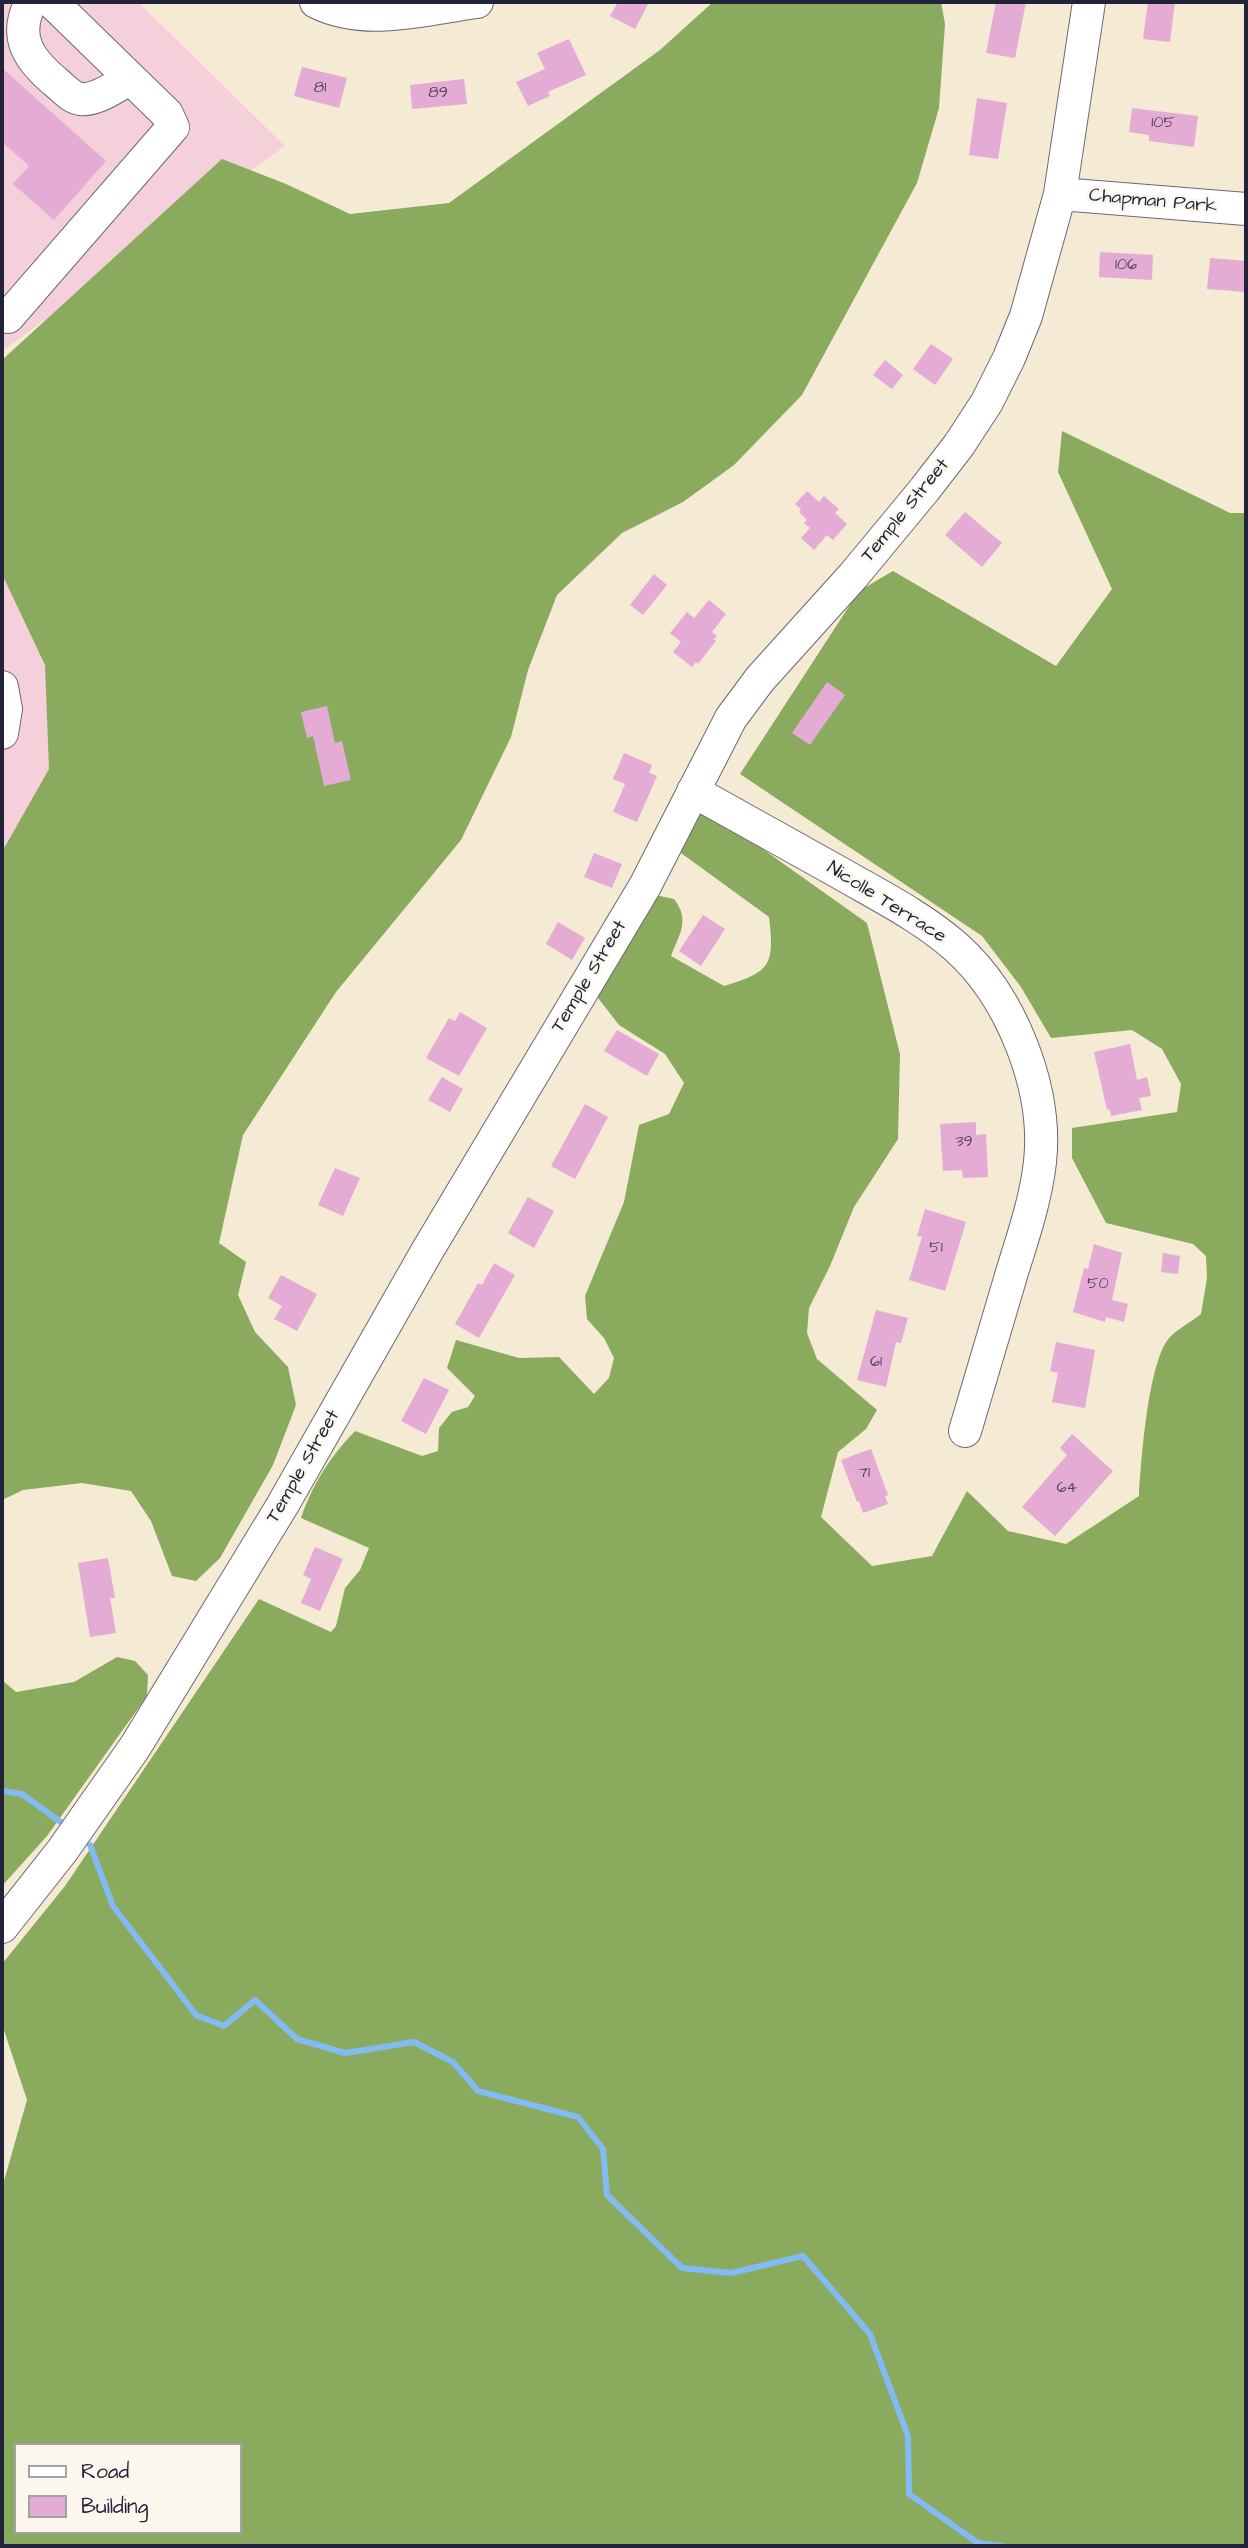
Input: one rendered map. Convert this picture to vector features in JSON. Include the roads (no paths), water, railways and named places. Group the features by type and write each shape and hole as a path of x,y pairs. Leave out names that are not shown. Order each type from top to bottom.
{"street":[{"path":"31,2 25,12 25,47 32,59 75,98 91,99 130,79"},
{"path":"8,317 173,127 167,114 52,2"},
{"path":"316,2 335,10 363,15 477,2"},
{"name":"Temple Street","path":"2,1927 68,1843 135,1747 282,1506 426,1253 645,886 727,726 750,691 853,576 974,424 1009,358 1026,316 1060,194 1089,2"},
{"name":"Chapman Park","path":"1060,194 1246,209"},
{"path":"2,687 6,709 2,733"},
{"name":"Nicolle Terrace","path":"693,791 894,903 932,928 958,949 1009,1016 1038,1097 1041,1121 1040,1162 1029,1216 965,1432"}],"waterway":[{"path":"2,1791 22,1794 62,1823"},
{"path":"90,1845 113,1906 196,2015 224,2026 255,2000 297,2039 345,2053 414,2042 453,2062 478,2091 578,2117 603,2149 607,2195 682,2268 731,2273 803,2256 870,2334 908,2436 909,2494 978,2543 1001,2546"}]}
